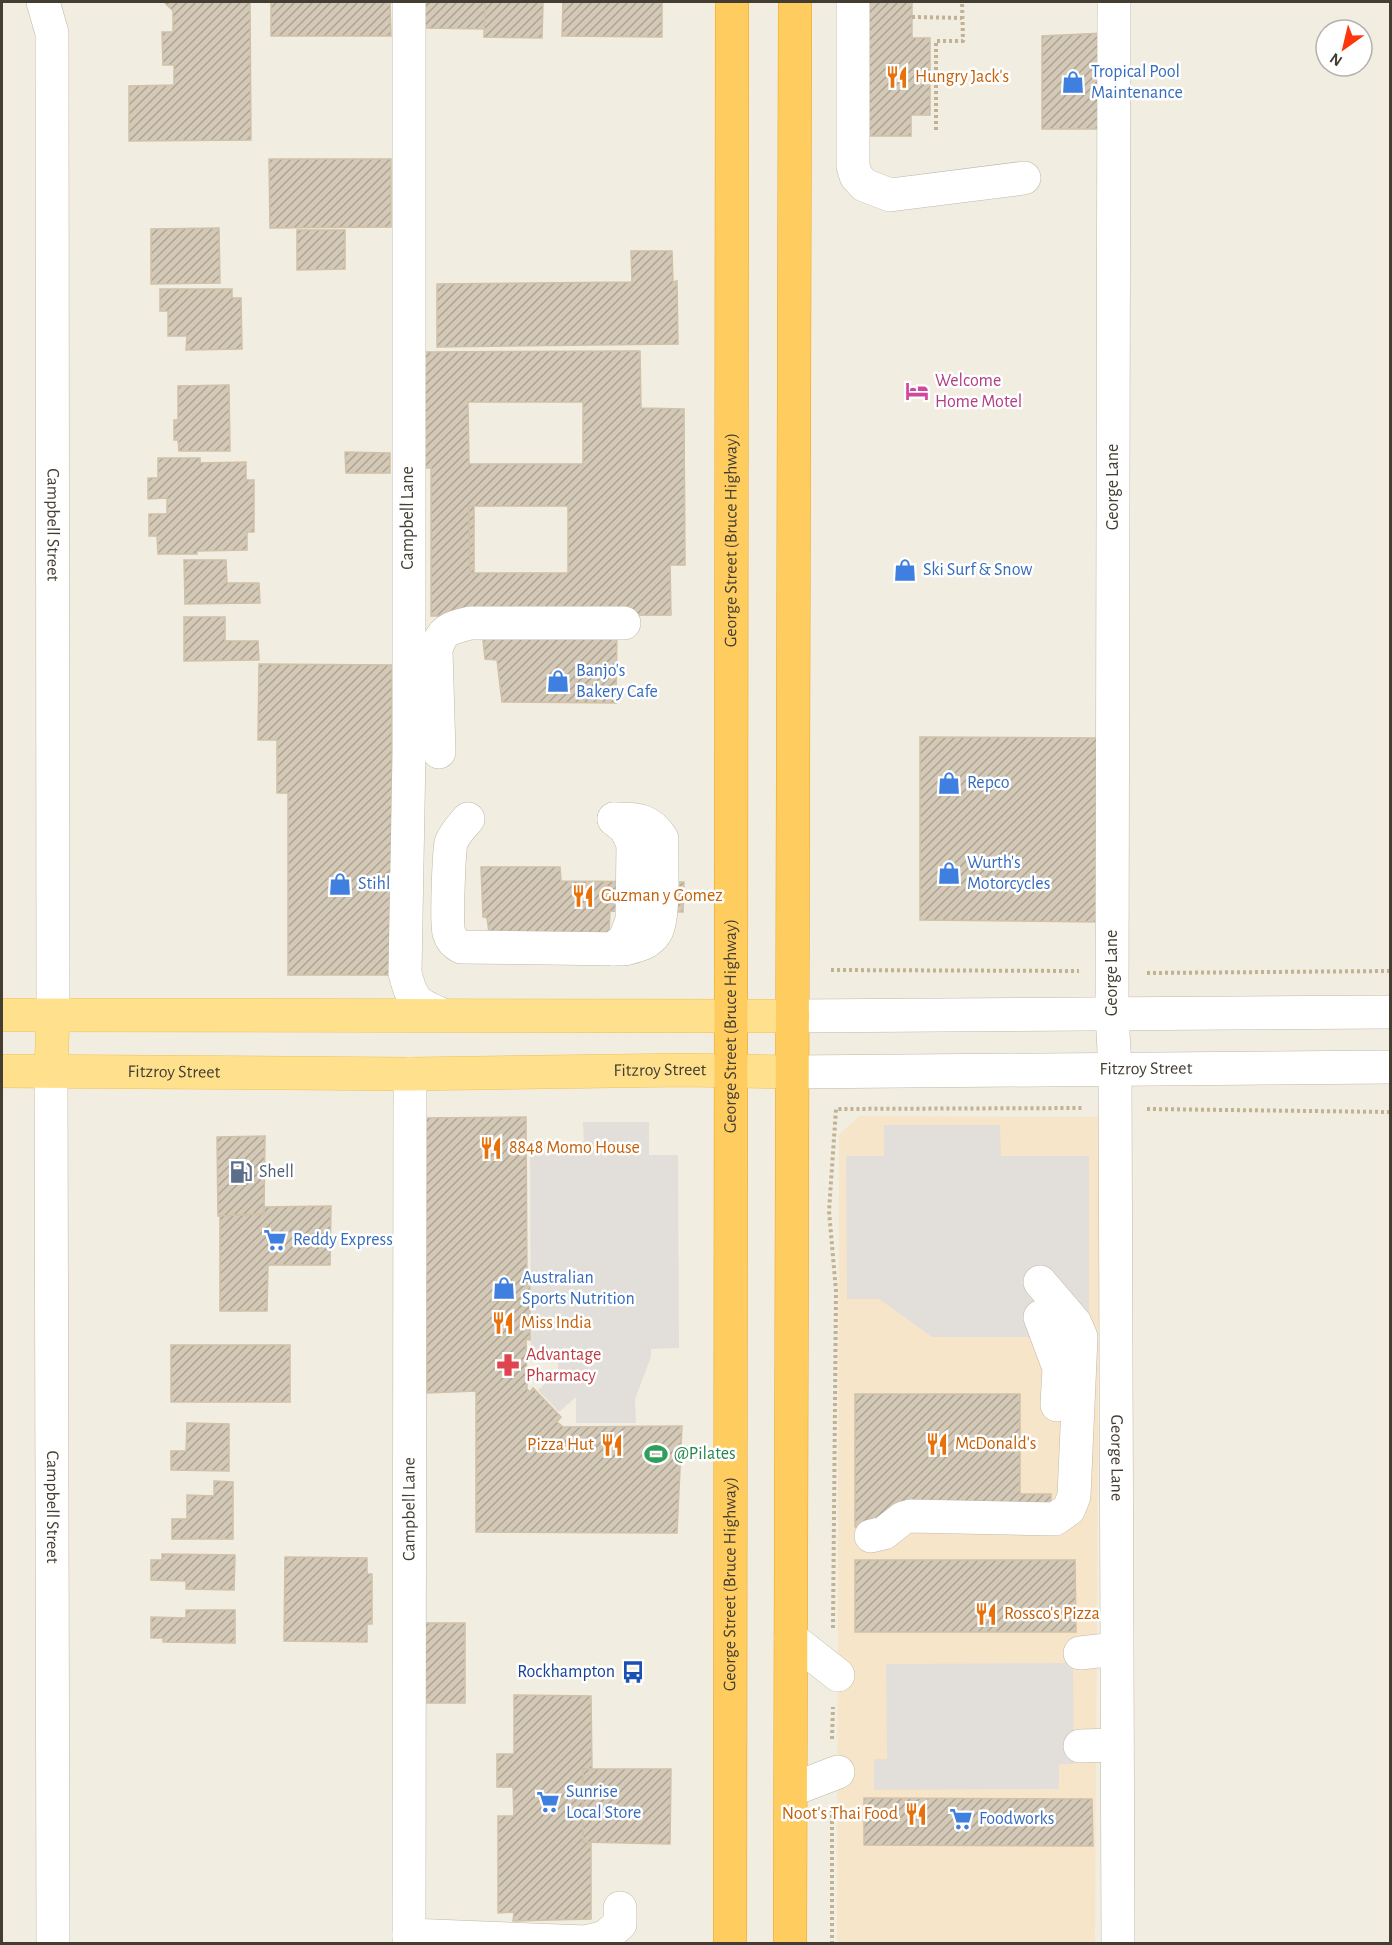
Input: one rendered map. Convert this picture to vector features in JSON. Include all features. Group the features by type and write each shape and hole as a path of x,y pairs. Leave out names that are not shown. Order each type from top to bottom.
{"highway":[{"name":"George Street (Bruce Highway)","path":"730,1944 732,2"},
{"path":"790,1944 795,2"}],"main road":[{"path":"2,1016 793,1016"},
{"path":"51,1071 53,1016"},
{"name":"Fitzroy Street","path":"2,1071 410,1074 730,1070 792,1072"}],"street":[{"name":"Campbell Street","path":"43,2 52,33 53,1016"},
{"name":"Campbell Street","path":"52,33 63,2"},
{"name":"Campbell Lane","path":"409,2 409,753 405,973 410,993 417,1001 443,1015"},
{"path":"853,2 853,166 856,176 864,185 890,195 1024,178"},
{"name":"George Lane","path":"1114,2 1112,1013 1118,1944"},
{"path":"368,1015 395,992 400,970 402,683 408,616"},
{"path":"446,752 436,650 439,639 452,627 470,622 624,623"},
{"path":"468,819 459,828 451,843 448,916 449,933 454,943 461,947 624,949 645,944 656,932 660,917 662,839 656,828 647,822 635,819 614,819"},
{"path":"793,1016 1390,1012"},
{"name":"Fitzroy Street","path":"792,1072 1390,1067"},
{"name":"Campbell Street","path":"51,1071 53,1944"},
{"name":"Campbell Lane","path":"409,1939 410,1074"},
{"path":"871,1536 1031,1540 1053,1530 1068,1515 1081,1337 1076,1323 1040,1282"},
{"path":"1040,1317 1059,1368 1055,1456 1067,1500 1070,1503"},
{"path":"791,1638 835,1673"},
{"path":"1080,1653 1116,1649"},
{"path":"1080,1746 1117,1745"},
{"path":"790,1790 835,1773"},
{"path":"409,1939 586,1942 605,1937 620,1924 620,1908"}],"path":[{"path":"936,130 936,41 963,41 962,2"},
{"path":"912,18 962,18"},
{"path":"832,1944 835,1773 836,1291 829,1211 836,1109 1390,1112"}],"shaded area":[{"path":"859,1116 1100,1117 1095,1943 837,1944 839,1135"},
{"path":"583,1122 649,1122 649,1155 678,1155 679,1348 651,1349 651,1357 635,1399 636,1423 576,1423 576,1397 559,1412 538,1390 558,1372 558,1360 531,1360 530,1148 584,1148"},
{"path":"884,1125 1000,1125 1001,1156 1089,1156 1089,1337 932,1337 879,1299 847,1299 846,1156 884,1156"},
{"path":"1073,1663 1074,1764 1059,1764 1059,1789 874,1790 874,1759 887,1759 886,1664"}],"building":[{"path":"164,2 250,2 251,140 129,141 129,86 174,85 174,65 163,65 162,32 173,32 173,11"},
{"path":"271,2 390,2 391,36 271,36"},
{"path":"424,2 485,2 485,29 424,28"},
{"path":"485,2 543,2 542,38 484,37"},
{"path":"563,2 662,2 662,37 562,36"},
{"name":"Hungry Jack's","path":"863,2 912,2 912,38 930,38 930,115 911,115 911,136 864,136"},
{"name":"Tropical Pool Maintenance","path":"1104,33 1105,129 1042,129 1042,36"},
{"path":"269,159 391,159 391,227 270,228"},
{"path":"219,228 220,283 151,284 151,229"},
{"path":"297,230 345,230 345,269 297,270"},
{"path":"631,251 672,251 673,282 677,281 678,344 437,347 437,284 632,282"},
{"path":"160,289 232,289 232,298 241,298 242,349 186,350 187,336 168,336 168,311 160,311"},
{"path":"640,351 641,408 684,409 685,565 670,565 671,615 431,616 431,468 425,468 424,352","holes":["468,402 583,402 583,464 469,464","469,506 568,506 568,573 470,573"]},
{"path":"229,385 230,451 179,451 178,440 174,440 174,420 178,420 178,386"},
{"path":"345,452 390,453 390,473 346,473"},
{"path":"158,458 200,458 200,463 246,462 246,480 254,480 254,532 247,532 247,550 158,554 157,536 149,536 149,514 167,514 167,498 148,499 148,478 158,478"},
{"path":"469,506 474,506 474,573 470,573"},
{"path":"184,560 226,560 227,583 259,583 260,603 185,604"},
{"path":"184,617 225,617 225,641 258,641 259,660 184,661"},
{"name":"Banjo's Bakery Cafe","path":"617,633 616,703 502,702 497,660 485,659 483,640 498,637"},
{"name":"Stihl","path":"259,664 392,665 392,975 288,975 288,793 277,793 277,740 258,740"},
{"path":"920,737 1100,738 1099,922 920,920"},
{"name":"Guzman y Gomez","path":"481,867 560,867 561,881 684,882 683,912 610,911 608,953 489,932 487,918 483,917"},
{"path":"526,1117 527,1281 530,1282 530,1340 526,1339 527,1389 530,1392 533,1388 561,1417 557,1422 563,1427 682,1426 677,1533 476,1532 476,1391 427,1393 424,1118"},
{"name":"Shell","path":"265,1136 264,1214 218,1216 217,1137"},
{"name":"Reddy Express","path":"331,1206 330,1265 268,1265 267,1311 220,1311 220,1216 264,1214 264,1207"},
{"path":"171,1345 290,1345 290,1402 171,1402"},
{"name":"McDonald's","path":"855,1394 1020,1394 1020,1494 1051,1494 1051,1512 1021,1527 855,1527"},
{"path":"187,1423 229,1424 229,1471 171,1470 171,1451 186,1451"},
{"path":"214,1481 233,1482 233,1539 172,1539 172,1519 187,1519 187,1495 214,1496"},
{"path":"162,1554 235,1555 234,1590 186,1589 186,1581 151,1580 151,1560 162,1560"},
{"path":"285,1557 367,1558 367,1574 372,1574 372,1624 367,1624 367,1642 284,1641"},
{"path":"855,1560 1075,1560 1076,1632 855,1632"},
{"path":"186,1610 235,1610 235,1643 163,1642 163,1638 151,1638 151,1617 186,1618"},
{"path":"425,1623 465,1623 465,1703 425,1703"},
{"name":"Sunrise Local Store","path":"514,1695 591,1696 592,1769 583,1769 583,1842 591,1842 591,1919 513,1921 514,1912 498,1913 498,1816 514,1816 513,1787 497,1787 497,1754 514,1754"},
{"path":"583,1769 671,1769 670,1844 583,1842"},
{"path":"864,1798 1092,1799 1093,1846 864,1845"}],"place":[{"name":"Hungry Jack's","path":"897,77"},
{"name":"Tropical Pool Maintenance","path":"1073,82"},
{"name":"Welcome Home Motel","path":"917,391"},
{"name":"Ski Surf & Snow","path":"905,570"},
{"name":"Banjo's Bakery Cafe","path":"558,681"},
{"name":"Repco","path":"949,783"},
{"name":"Wurth's Motorcycles","path":"949,873"},
{"name":"Stihl","path":"340,884"},
{"name":"Guzman y Gomez","path":"583,896"},
{"name":"8848 Momo House","path":"491,1148"},
{"name":"Shell","path":"241,1172"},
{"name":"Reddy Express","path":"275,1240"},
{"name":"Australian Sports Nutrition","path":"504,1288"},
{"name":"Miss India","path":"503,1323"},
{"name":"Advantage Pharmacy","path":"508,1365"},
{"name":"McDonald's","path":"937,1444"},
{"name":"Pizza Hut","path":"612,1445"},
{"name":"@Pilates","path":"656,1454"},
{"name":"Rossco's Pizza","path":"986,1614"},
{"name":"Rockhampton","path":"633,1672"},
{"name":"Sunrise Local Store","path":"548,1802"},
{"name":"Noot's Thai Food","path":"916,1814"},
{"name":"Foodworks","path":"961,1819"}]}
